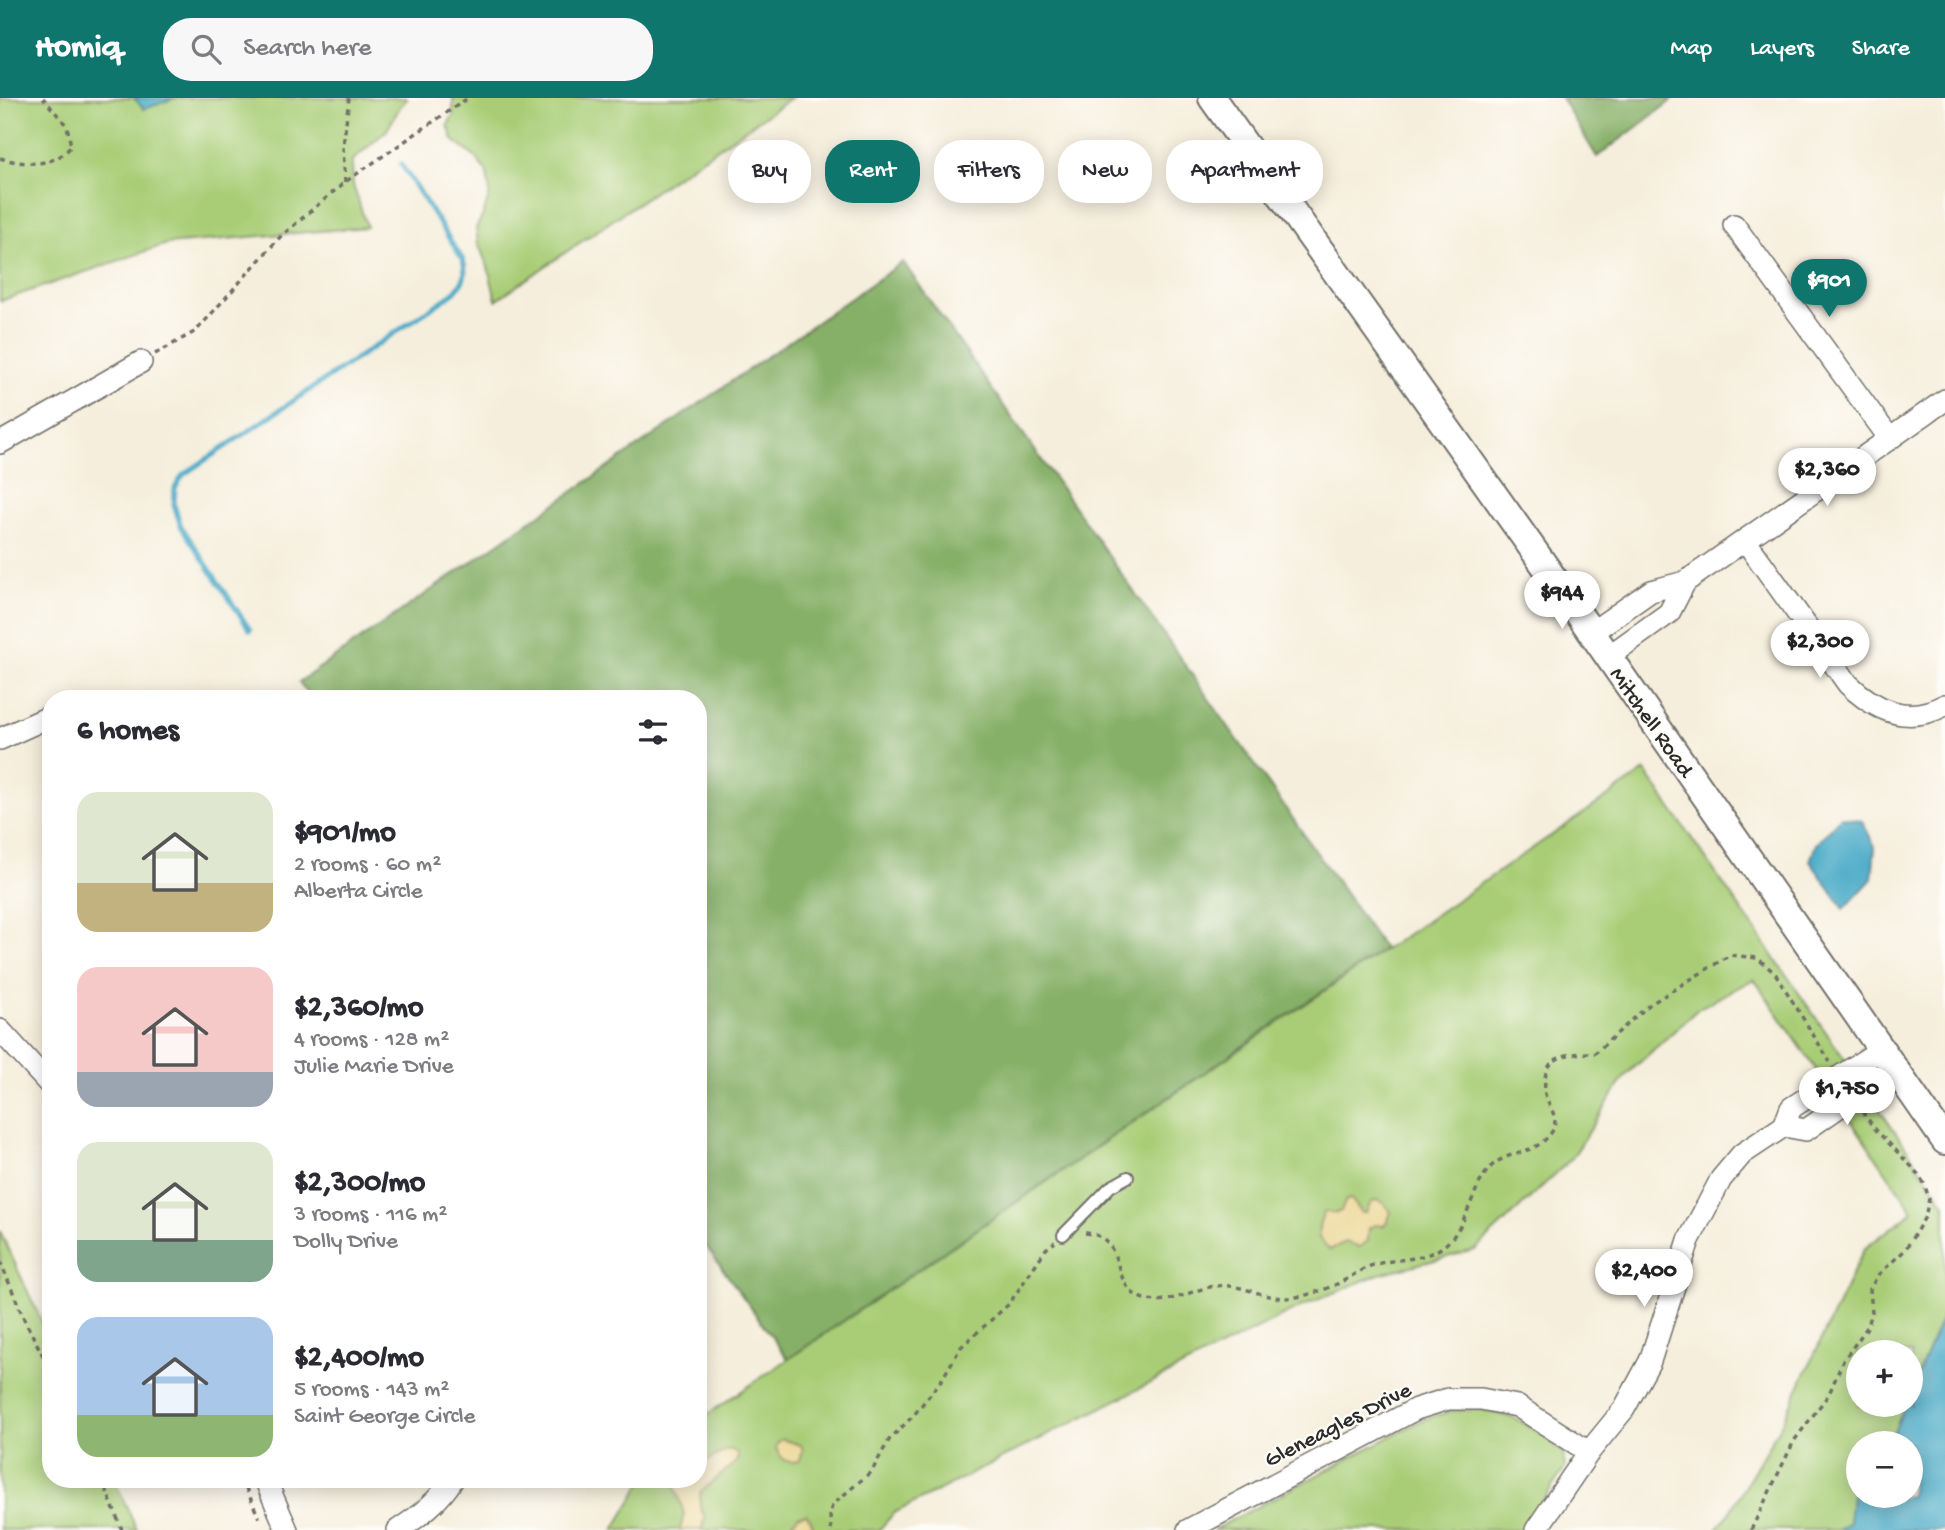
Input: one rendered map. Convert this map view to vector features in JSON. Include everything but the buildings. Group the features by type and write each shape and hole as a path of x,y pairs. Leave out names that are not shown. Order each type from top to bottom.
{"street":[{"name":"Mitchell Road","path":"1212,98 1609,656 1945,1141"},
{"path":"1734,225 1890,439"},
{"path":"0,443 141,362"},
{"path":"1592,632 1651,591 1685,582 1945,400"},
{"path":"1745,540 1848,684 1861,696 1875,706 1895,713 1933,712 1945,705"},
{"path":"1609,656 1669,613 1685,582"},
{"path":"0,739 42,720"},
{"path":"0,1030 42,1076"},
{"path":"1536,1530 1590,1452 1624,1409 1650,1361 1689,1240 1721,1179 1742,1154 1784,1126 1791,1108 1839,1077 1888,1059"},
{"path":"1784,1126 1806,1130 1852,1098 1888,1059"},
{"name":"Gleneagles Drive","path":"1188,1530 1416,1409 1448,1399 1481,1399 1517,1406 1590,1452"},
{"path":"269,1488 287,1530"},
{"path":"398,1530 433,1505 446,1488"}],"lane":[{"path":"1063,1235 1110,1187 1128,1177"}],"path":[{"path":"0,158 19,163 39,163 54,160 65,154 71,146 67,126 43,98"},
{"path":"345,182 343,147 349,98"},
{"path":"141,362 195,331 280,237 345,182 468,98"},
{"path":"831,1530 832,1505 873,1471 889,1440 914,1415 942,1379 961,1347 1009,1304 1046,1250 1063,1235 1095,1234 1104,1239 1113,1251 1128,1288 1137,1296 1161,1301 1223,1285 1273,1297 1304,1296 1376,1264 1434,1252 1446,1244 1456,1232 1489,1168 1498,1161 1538,1147 1553,1131 1555,1114 1545,1093 1549,1066 1557,1058 1576,1053 1595,1053 1649,1005 1730,955 1757,958 1775,974 1839,1077"},
{"path":"1751,1530 1794,1441 1829,1394 1843,1361 1868,1326 1872,1312 1870,1289 1878,1275 1905,1250 1925,1217 1929,1199 1924,1183 1876,1130 1852,1098"},
{"path":"0,1261 42,1354"},
{"path":"106,1488 122,1530"},
{"path":"246,1488 260,1520"}],"green space":[{"path":"0,98 134,98 144,109 175,98 408,98 387,130 352,161 353,185 367,227 167,244 0,301"},
{"path":"453,98 791,98 496,300 476,228 490,193 487,173 476,158 453,140 448,125 453,115"},
{"path":"1561,98 1675,98 1597,157"},
{"path":"903,262 1384,949 788,1359 707,1247 707,690 305,690 299,682"},
{"path":"1645,771 1945,1204 1945,1310 1923,1362 1923,1340 1846,1340 1846,1417 1900,1417 1894,1431 1846,1431 1846,1508 1851,1508 1849,1522 1839,1530 1716,1530 1728,1515 1783,1421 1864,1249 1913,1211 1754,979 1699,1008 1625,1076 1572,1158 1475,1250 1379,1274 1298,1308 894,1513 879,1530 614,1530 639,1488 707,1488 707,1415"},
{"path":"0,1231 42,1322 42,1488 118,1488 137,1530 0,1530"},
{"path":"1481,1409 1514,1418 1541,1433 1563,1452 1565,1468 1523,1530 1213,1530 1422,1420 1450,1411"}],"sand":[{"path":"1351,1199 1362,1213 1366,1213 1371,1202 1383,1202 1391,1212 1387,1223 1369,1228 1368,1241 1360,1247 1345,1242 1330,1250 1319,1238 1319,1226 1324,1212 1341,1211 1346,1200"},
{"path":"782,1439 801,1445 803,1450 800,1460 788,1461 780,1455 776,1448"},
{"path":"730,1449 737,1453 738,1458 707,1487 707,1461"},
{"path":"676,1488 706,1488 700,1493 700,1507 705,1518 701,1530 680,1530 684,1514"},
{"path":"806,1514 814,1530 788,1530 798,1516"}],"water":[{"path":"134,98 175,98 144,109"},
{"path":"1841,817 1862,821 1875,847 1872,879 1844,909 1810,861 1816,844"},
{"path":"1945,1310 1945,1530 1839,1530 1849,1522 1851,1508 1923,1508 1923,1431 1894,1431 1900,1417 1923,1417 1923,1362"}],"waterway":[{"path":"250,630 181,526 174,505 175,488 183,475 451,295 461,283 465,275 463,260 401,164"}]}
